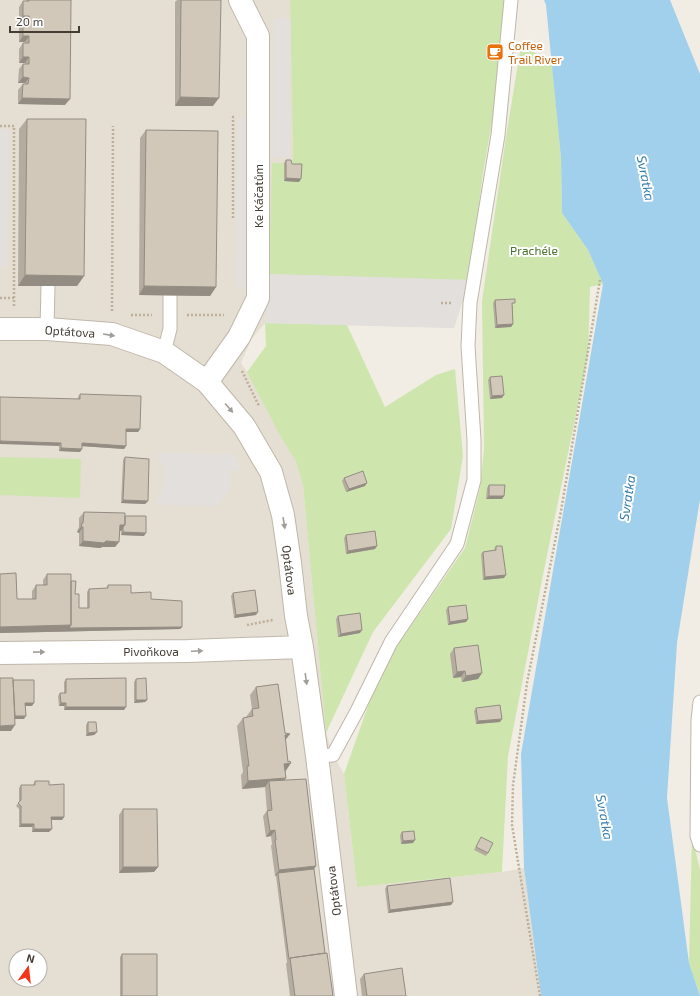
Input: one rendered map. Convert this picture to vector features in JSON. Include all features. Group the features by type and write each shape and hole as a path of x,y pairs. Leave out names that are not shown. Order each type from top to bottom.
{"street":[{"name":"Ke Káčatům","path":"207,382 239,337 258,298 258,36 240,0"},
{"name":"Optátova","path":"0,329 47,329 112,334 164,352 207,382 244,426 273,476 283,515 296,616 302,647 317,756 346,996"},
{"name":"Pivoňkova","path":"0,653 188,651 302,647"}],"lane":[{"path":"317,756 332,755 357,711 390,642 457,544 474,480 474,440 468,346 470,303 498,136 511,0"},
{"path":"47,329 48,286"},
{"path":"164,352 170,329 170,295"},
{"path":"700,702 698,720 697,836 700,845"}],"path":[{"path":"0,126 14,126 14,298"},
{"path":"112,334 113,126"},
{"path":"540,996 512,825 513,785 527,683 561,511 600,280"}],"shaded area":[{"path":"0,0 290,0 293,163 272,164 469,280 454,328 265,323 251,340 241,363 292,441 303,485 326,733 333,755 344,774 357,887 502,872 524,868 541,996 0,996"},
{"path":"274,18 291,19 290,157 273,157"},
{"path":"238,118 254,118 250,287 235,287"},
{"path":"0,129 9,130 8,266 0,266"},
{"path":"269,274 469,280 454,328 265,323"},
{"path":"156,453 234,454 242,470 229,471 230,487 218,506 155,505 164,487 165,468"}],"green space":[{"path":"290,0 505,0 494,111 483,173 469,280 269,274 272,163 293,163"},
{"name":"Prachéle","path":"521,45 552,63 561,158 562,213 588,250 603,284 590,287 588,356 508,756 502,872 357,887 344,774 381,669 465,548 480,488 484,449 482,301"},
{"path":"265,323 347,325 385,407 436,375 455,369 463,456 451,529 373,632 326,733 303,485 296,461 281,437 247,372 266,346"},
{"path":"0,457 81,459 80,498 0,495"},
{"path":"692,836 700,870 700,996 689,963"}],"water":[{"name":"Svratka","path":"544,0 670,0 700,74 700,499 677,643 667,798 689,963 700,996 541,996 524,868 521,754 603,284 588,250 562,213 561,158 546,5"}],"building":[{"path":"71,0 70,99 22,98 23,84 28,84 29,78 23,77 23,64 29,64 29,57 23,57 23,43 29,43 29,36 23,36 23,22 29,22 29,16 23,16 23,1"},
{"path":"181,0 221,0 219,98 180,97"},
{"path":"27,119 86,119 84,276 25,275"},
{"path":"146,130 218,131 216,287 144,286"},
{"path":"286,160 291,160 292,164 302,164 301,179 286,178"},
{"path":"515,299 515,303 512,303 513,324 497,325 495,300"},
{"path":"502,376 504,395 492,396 490,377"},
{"path":"80,394 141,396 140,429 126,429 126,446 82,443 82,449 61,448 61,443 0,441 0,397 80,399"},
{"path":"125,457 149,459 148,501 123,500"},
{"path":"363,471 367,483 349,489 344,478"},
{"path":"489,485 505,485 504,496 489,496"},
{"path":"84,512 125,513 125,525 120,525 119,542 106,541 104,543 83,541 83,527 81,527"},
{"path":"125,516 146,516 146,533 123,532"},
{"path":"375,531 377,546 348,551 346,535"},
{"path":"496,546 502,546 506,575 485,577 483,552 496,550"},
{"path":"16,573 17,599 36,599 36,585 47,585 47,574 71,574 71,625 0,627 0,574"},
{"path":"71,581 76,581 75,594 79,594 79,608 89,608 89,589 108,588 108,585 131,585 131,593 151,592 151,599 182,601 182,627 69,628 71,625"},
{"path":"255,590 258,612 236,615 233,593"},
{"path":"466,605 468,619 450,622 448,607"},
{"path":"360,613 362,630 341,634 338,616"},
{"path":"478,645 482,673 466,676 465,671 457,672 454,648"},
{"path":"0,678 13,678 15,725 0,726"},
{"path":"126,678 126,707 66,707 66,703 61,703 60,693 66,693 66,679"},
{"path":"146,678 147,700 136,700 136,679"},
{"path":"13,680 34,680 34,703 25,703 26,716 15,716"},
{"path":"278,684 285,733 290,734 285,735 288,762 290,761 291,763 284,764 286,778 248,781 247,766 249,766 243,718 253,716 252,709 259,708 256,687"},
{"path":"500,705 502,719 478,721 476,708"},
{"path":"88,722 96,722 97,732 88,733"},
{"path":"306,779 316,866 279,870 275,830 270,831 267,811 272,810 269,781"},
{"path":"35,781 49,781 49,785 64,784 64,817 51,817 52,829 34,829 34,824 21,824 21,806 18,803 21,800 21,785 35,785"},
{"path":"123,809 157,809 158,867 123,867"},
{"path":"414,831 415,840 403,841 402,832"},
{"path":"481,837 493,843 488,853 476,847"},
{"path":"314,869 325,953 289,959 278,873"},
{"path":"450,878 453,902 390,910 387,886"},
{"path":"327,953 333,996 295,996 290,958"},
{"path":"122,954 157,954 157,996 122,996"},
{"path":"402,968 406,996 367,996 364,974"}],"place":[{"name":"Coffee Trail River","path":"495,52"}]}
